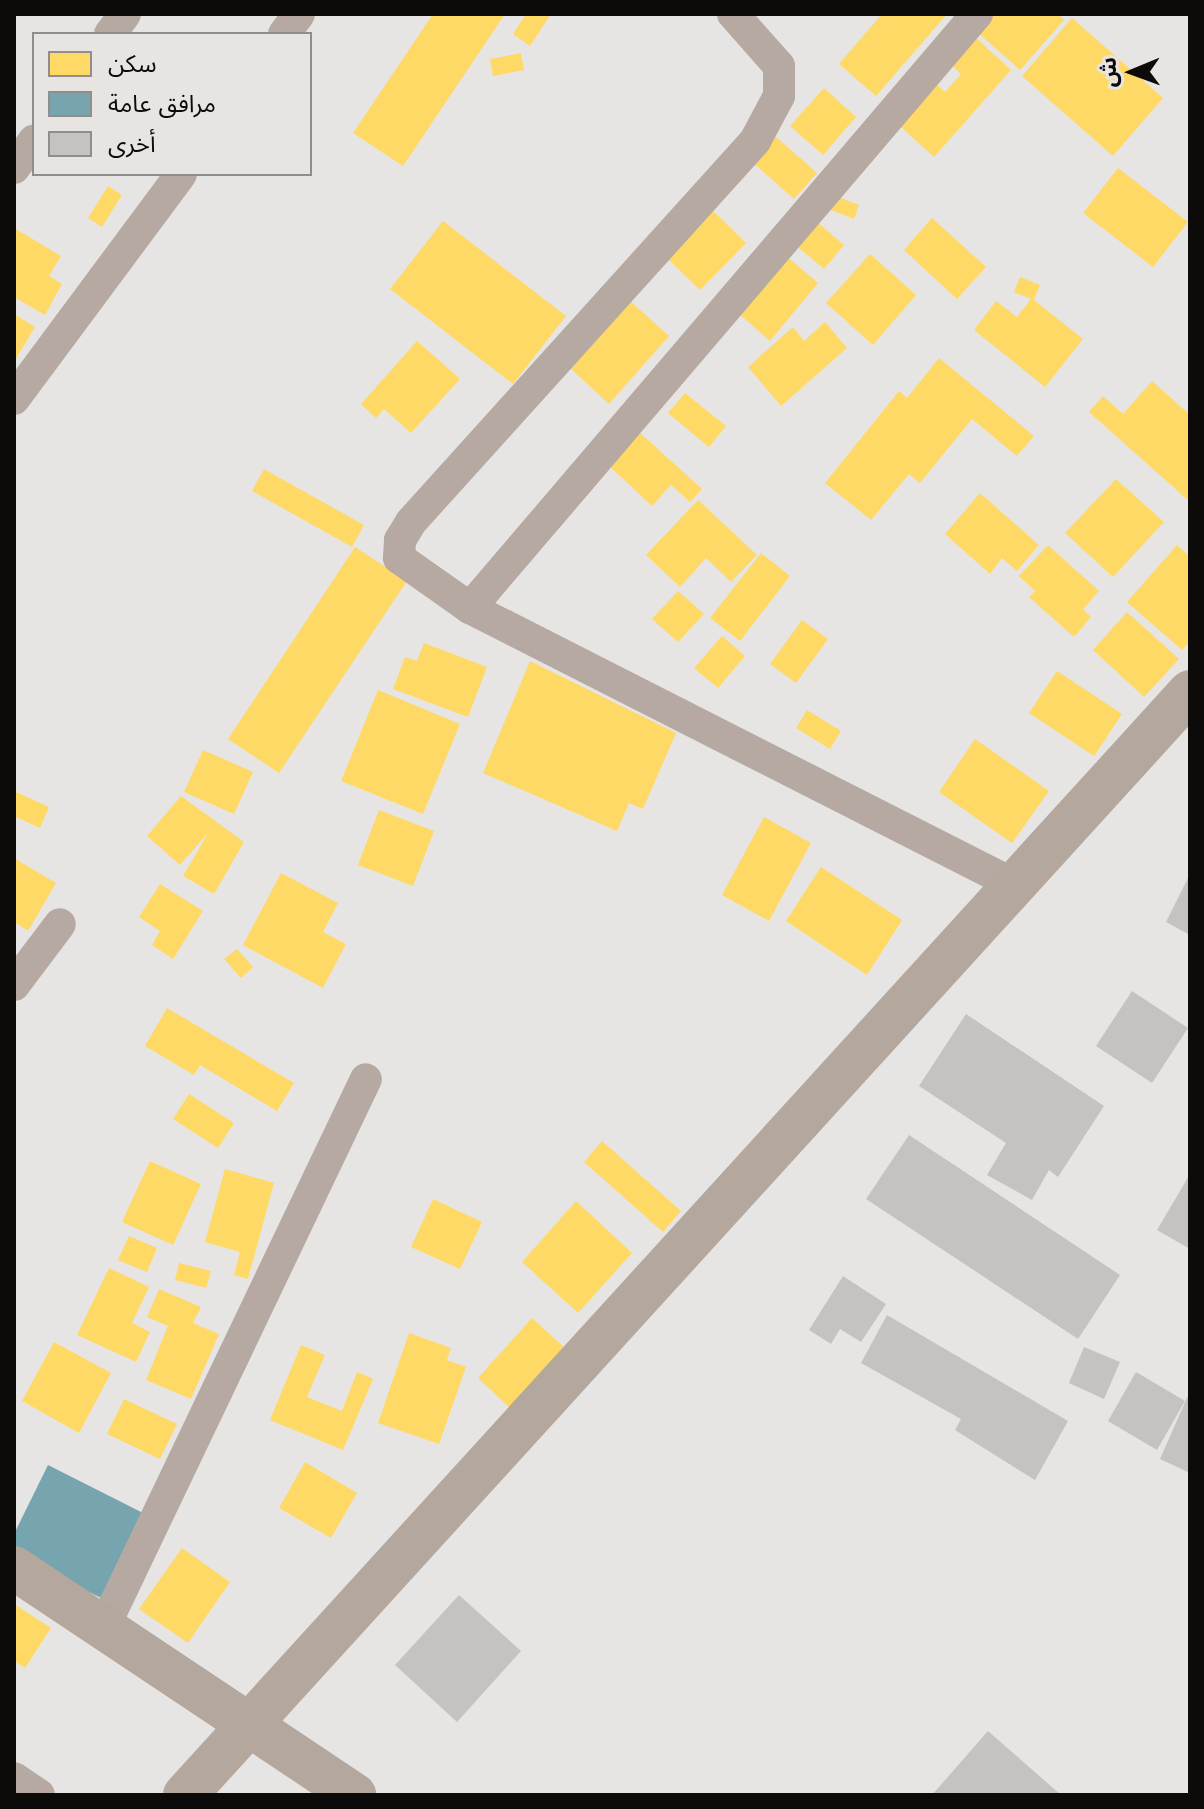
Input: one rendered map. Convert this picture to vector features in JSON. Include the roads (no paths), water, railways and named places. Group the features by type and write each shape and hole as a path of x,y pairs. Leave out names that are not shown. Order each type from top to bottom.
{"street":[{"path":"112,32 125,14"},
{"path":"286,32 299,14"},
{"path":"733,14 779,66 779,96 755,141 400,540 399,558 470,608 1015,885"},
{"path":"470,608 977,14"},
{"path":"14,168 32,143"},
{"path":"14,399 180,176"},
{"path":"185,1795 1190,692"},
{"path":"14,985 60,924"},
{"path":"104,1627 366,1079"},
{"path":"14,1568 354,1795"},
{"path":"14,1778 39,1795"}]}
